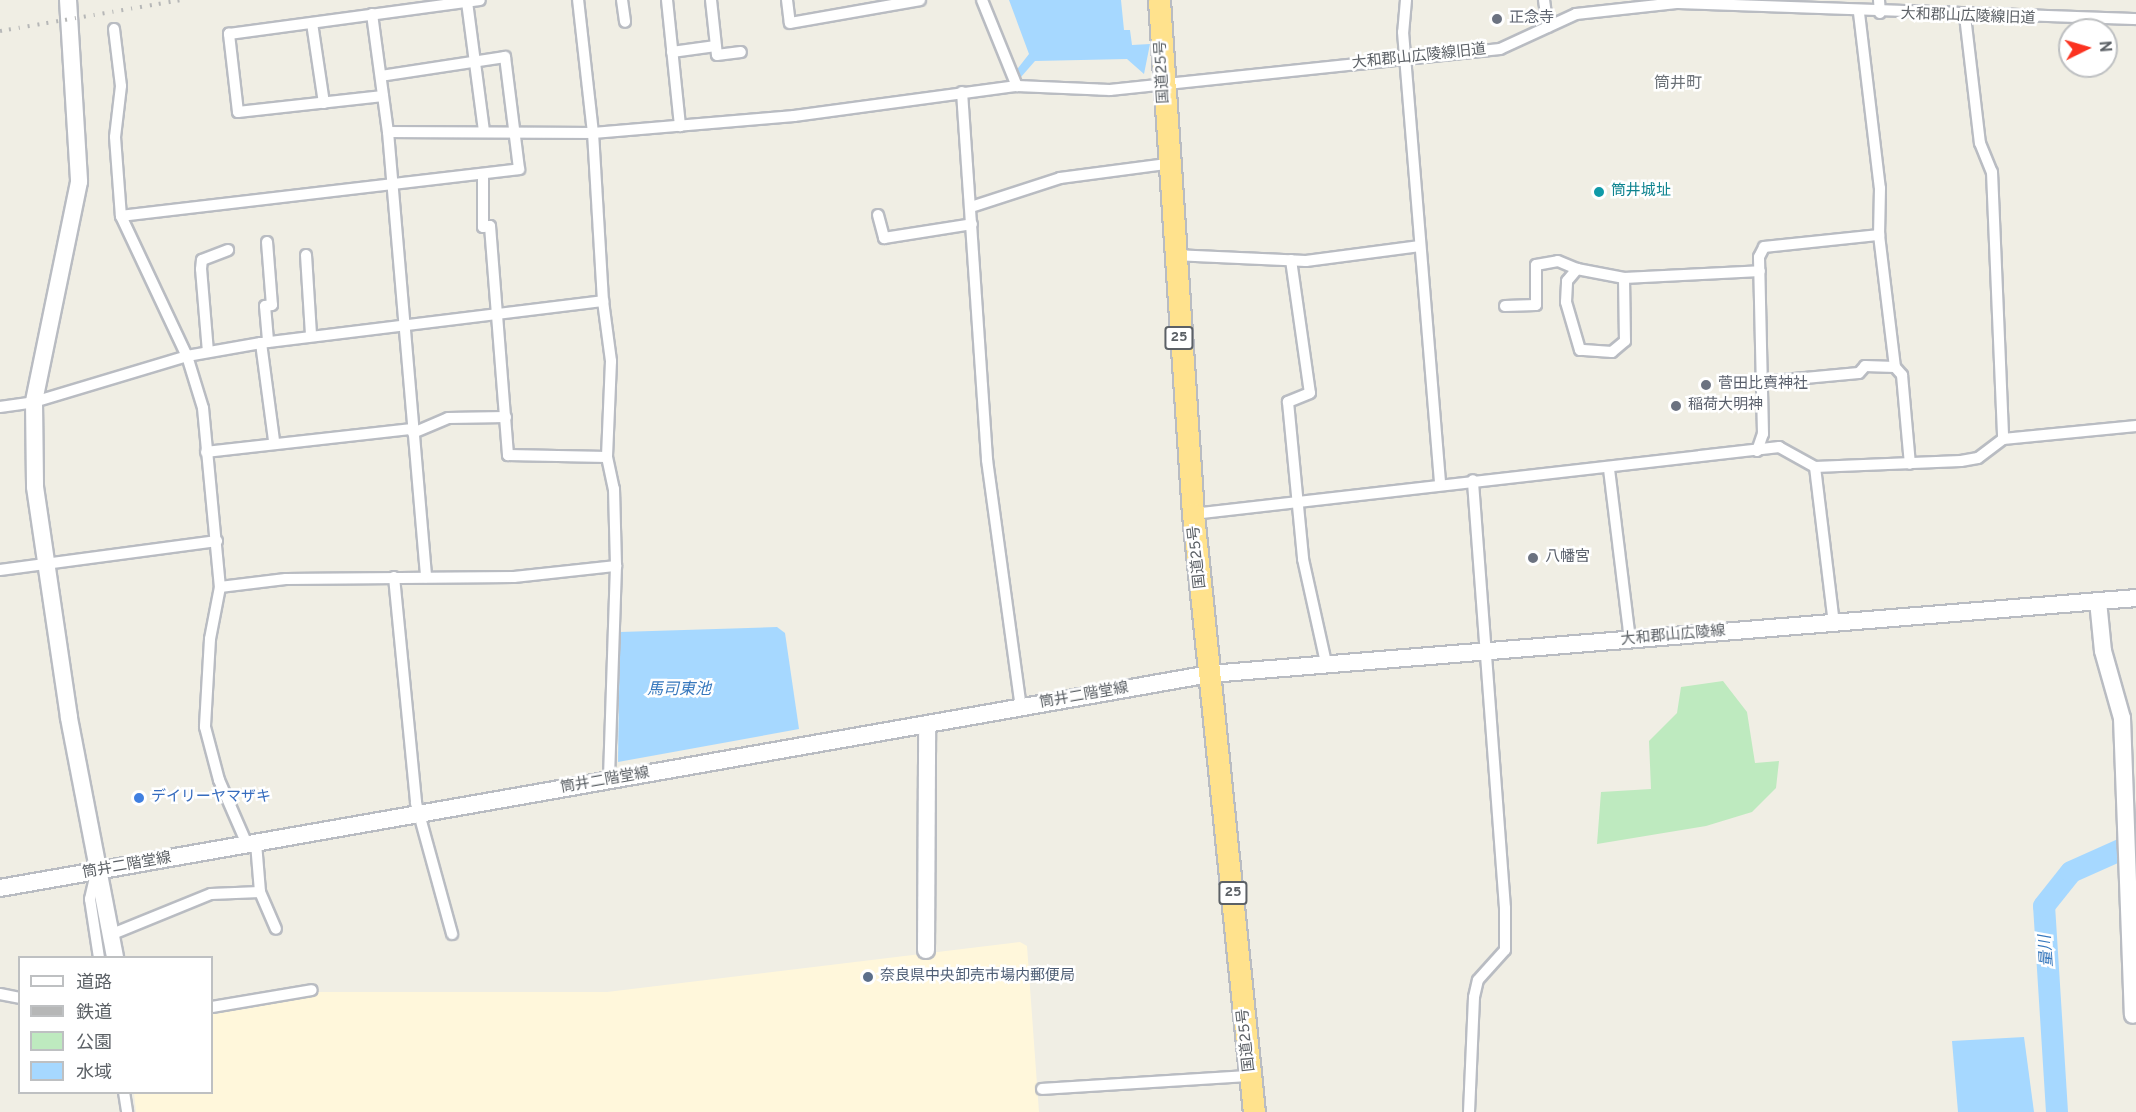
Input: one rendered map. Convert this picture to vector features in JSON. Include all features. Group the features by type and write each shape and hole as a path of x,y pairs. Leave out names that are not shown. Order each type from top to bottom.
{"highway":[{"name":"国道25号","path":"1159,0 1173,255 1193,514 1254,1112"}],"main road":[{"path":"68,0 80,140 78,191 34,402 44,564 96,871 115,956"},
{"name":"大和郡山広陵線","path":"1210,674 2136,597"},
{"path":"2098,601 2103,651 2122,718 2126,833 2124,855 2133,1015"},
{"name":"筒井二階堂線","path":"0,888 1210,674"},
{"path":"926,950 927,724"}],"street":[{"path":"383,96 238,112 229,34 480,0"},
{"path":"578,0 593,133 603,300 611,361 607,457 614,489 615,566 609,780"},
{"path":"622,0 625,22"},
{"path":"667,0 680,126"},
{"path":"711,0 717,55 741,52"},
{"path":"787,0 790,23 863,6 920,0"},
{"path":"982,0 1017,86"},
{"path":"1406,0 1406,59 1440,483"},
{"path":"1544,0 1548,27"},
{"path":"1879,0 1880,14"},
{"path":"467,2 484,131"},
{"name":"大和郡山広陵線旧道","path":"388,132 593,133 680,126 1017,86 1110,90 1163,85 1500,49 1576,14 1685,3 1880,14 2136,19"},
{"path":"1859,13 1880,188 1879,235 1895,367 1902,375 1910,464"},
{"path":"372,14 388,132 401,324 426,577"},
{"path":"1965,16 1980,143 1992,172 2003,439"},
{"path":"312,23 324,104"},
{"path":"114,29 121,86 115,137 121,216 187,356 203,408 220,587 210,639 205,727 219,780 251,844 260,892 276,929"},
{"path":"672,52 716,46"},
{"path":"121,216 519,169 505,57 381,76"},
{"path":"962,92 987,460 1021,707"},
{"path":"971,207 1060,178 1167,164"},
{"path":"483,174 483,227 490,226 508,455 607,457"},
{"path":"878,215 884,238 972,224"},
{"path":"1757,450 1763,434 1760,271 1764,247 1879,235"},
{"path":"267,242 272,305 265,306 265,342 274,440"},
{"path":"1173,255 1291,260 1420,246"},
{"path":"208,352 202,260 228,250"},
{"path":"306,255 311,334"},
{"path":"1291,260 1310,393 1288,402 1303,560 1326,663"},
{"path":"1505,306 1536,305 1536,265 1558,261 1577,269 1624,278 1760,271"},
{"path":"1577,269 1567,281 1566,302 1580,350 1612,352 1625,341 1624,278"},
{"path":"0,407 34,402 187,356 208,352 311,334 401,324 497,318 603,300"},
{"path":"1762,382 1859,374 1865,366 1895,367"},
{"path":"206,452 274,440 413,431 448,418 506,417"},
{"path":"1763,434 1779,447 1815,467 1910,464 1978,458 2003,439 2136,426"},
{"path":"1193,514 1440,483 1609,469 1779,447"},
{"path":"1815,467 1834,623"},
{"path":"1609,469 1630,639"},
{"path":"1469,1112 1474,997 1478,980 1505,950 1488,651 1473,480"},
{"path":"0,570 217,541"},
{"path":"220,587 394,577 514,577 615,566"},
{"path":"394,577 416,803 423,814 452,934"},
{"path":"96,871 90,899 99,956"},
{"path":"110,935 211,894 260,892"},
{"path":"213,1007 312,990"},
{"path":"0,994 18,998"},
{"path":"1042,1089 1251,1076"},
{"path":"124,1094 127,1112"}],"shaded area":[{"path":"1020,942 1027,946 1039,1112 136,1112 134,1094 213,1094 213,1011 246,1009 318,992 607,992"}],"green space":[{"path":"1723,681 1747,712 1755,763 1779,761 1776,788 1752,812 1706,826 1597,844 1601,792 1651,789 1649,741 1677,713 1681,687"}],"water":[{"path":"1009,0 1121,0 1124,30 1130,30 1132,45 1150,44 1144,74 1127,59 1035,61 1021,77 1015,72 1029,54"},
{"name":"馬司東池","path":"777,627 785,633 799,729 618,762 620,632"},
{"path":"2024,1037 2034,1112 1958,1112 1952,1041"}],"waterway":[{"name":"量川","path":"2057,1112 2044,906 2071,872 2136,843"}],"railway":[{"path":"0,31 181,0"}],"place":[{"name":"正念寺","path":"1497,19"},
{"name":"筒井城址","path":"1599,192"},
{"name":"菅田比賣神社","path":"1706,385"},
{"name":"稲荷大明神","path":"1676,406"},
{"name":"八幡宮","path":"1533,558"},
{"name":"デイリーヤマザキ","path":"139,798"},
{"name":"奈良県中央卸売市場内郵便局","path":"868,977"}],"district":[{"name":"筒井町","path":"1678,84"}]}
